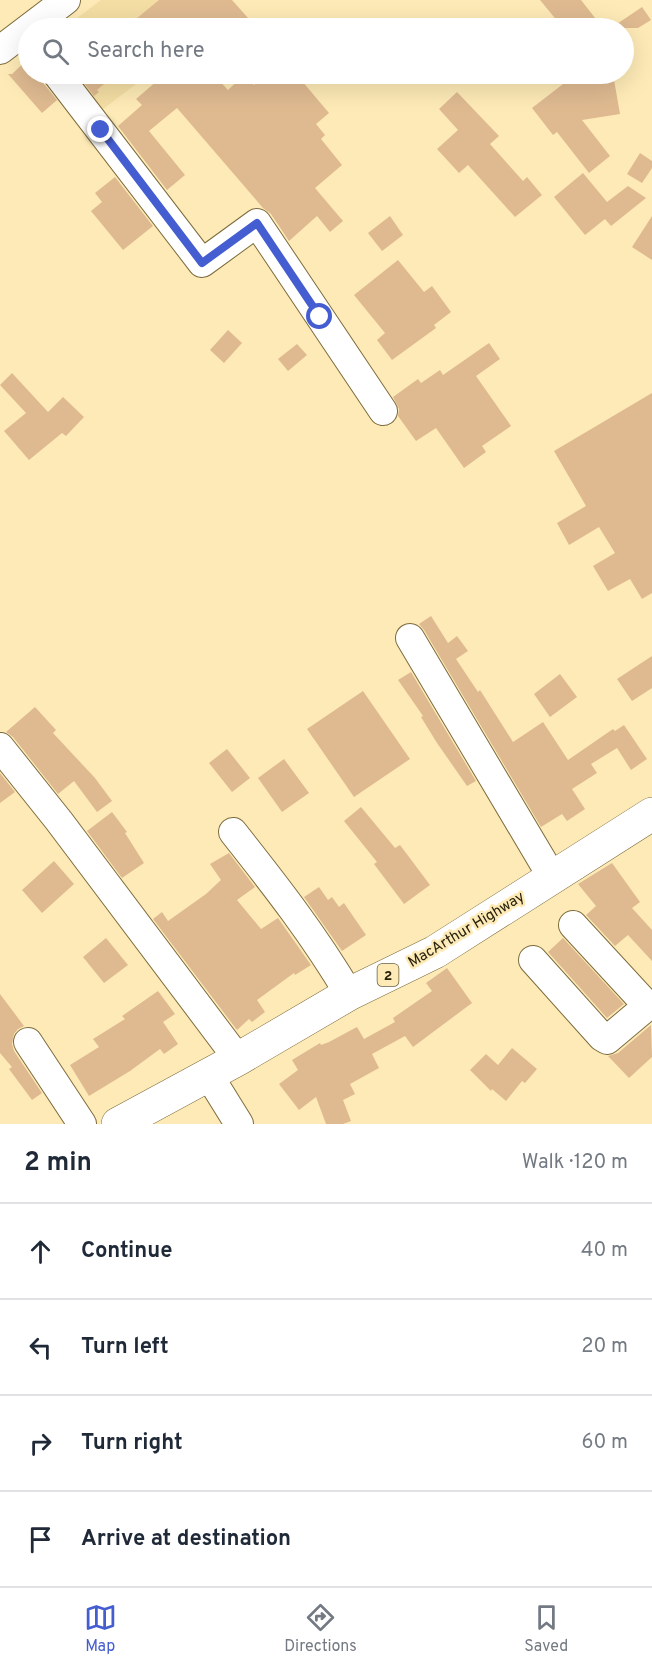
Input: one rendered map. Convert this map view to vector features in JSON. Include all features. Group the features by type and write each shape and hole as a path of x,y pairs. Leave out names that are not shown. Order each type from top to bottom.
{"highway":[{"name":"MacArthur Highway","path":"118,1124 155,1115 208,1074 349,994 435,952 652,814"}],"street":[{"path":"45,18 66,0"},
{"path":"0,50 18,39"},
{"path":"65,84 202,263 257,223 383,411"},
{"path":"410,638 552,877"},
{"path":"0,747 59,821 238,1059"},
{"path":"233,832 295,910 349,994"},
{"path":"533,960 607,1040 645,1008 645,1003 573,925"},
{"path":"28,1042 82,1124"},
{"path":"208,1074 239,1124"}],"shaded area":[{"path":"101,0 192,0 205,18 77,18"},
{"path":"75,84 136,84 98,113"}],"building":[{"path":"159,0 232,0 248,18 137,18"},
{"path":"540,0 581,0 595,18 555,18"},
{"path":"642,7 651,20 634,28 634,18 626,18"},
{"path":"18,68 18,84 44,84 57,100 42,113 8,74 12,74"},
{"path":"85,84 104,84 97,90 99,92 94,96"},
{"path":"153,84 222,84 228,90 234,84 304,84 329,113 316,124 325,135 321,139 342,165 315,188 343,221 330,232 317,216 289,241 271,214 263,208 177,108 149,131 185,175 167,190 118,126 142,105 136,99"},
{"path":"563,84 615,84 620,114 582,120 610,156 589,173 557,132 553,135 532,108"},
{"path":"457,92 499,136 490,144 523,181 527,177 542,195 515,217 468,165 459,173 437,149 458,130 439,109"},
{"path":"640,153 652,161 652,168 642,183 627,174"},
{"path":"583,173 607,202 628,186 646,198 611,226 605,219 585,235 554,197"},
{"path":"115,177 153,226 123,250 91,211 102,202 95,193"},
{"path":"390,216 403,235 382,251 368,233"},
{"path":"652,216 652,260 632,247"},
{"path":"398,260 424,292 432,286 451,312 434,325 436,328 392,360 377,340 385,333 354,295"},
{"path":"228,330 242,343 224,363 210,350"},
{"path":"489,343 500,359 476,376 511,426 482,446 486,452 464,468 436,428 416,441 398,416 399,409 393,397 418,379 421,383 440,370 443,375"},
{"path":"297,344 307,355 288,371 278,359"},
{"path":"12,373 48,412 63,397 84,417 66,436 62,433 29,460 4,431 26,413 0,385"},
{"path":"652,393 652,593 642,599 630,579 608,591 593,566 615,553 599,527 569,545 557,523 586,506 554,451"},
{"path":"431,616 448,643 457,636 468,651 456,659 478,692 480,690 513,742 543,722 568,760 613,729 615,731 624,725 647,759 631,770 617,748 591,764 597,773 572,789 585,809 567,821 562,814 541,827 419,624"},
{"path":"652,656 652,688 632,701 617,679"},
{"path":"411,672 476,781 467,786 398,680"},
{"path":"560,674 577,697 550,717 534,694"},
{"path":"363,691 410,759 354,797 307,729"},
{"path":"35,707 56,730 53,733 95,778 112,801 97,812 74,781 58,794 13,737 6,732"},
{"path":"227,749 250,778 232,792 209,763"},
{"path":"284,759 309,793 282,812 258,778"},
{"path":"0,773 15,792 0,803"},
{"path":"361,807 395,848 400,845 430,885 404,904 374,864 377,862 344,821"},
{"path":"112,812 127,832 125,833 144,863 122,878 87,831"},
{"path":"229,853 255,887 237,900 261,929 278,918 311,965 295,975 294,973 257,1000 265,1012 252,1022 249,1019 237,1030 153,919 162,912 168,921 206,894 221,880 210,864"},
{"path":"54,861 74,884 42,913 22,890"},
{"path":"612,863 640,902 632,908 652,930 652,961 628,935 615,946 586,915 596,906 578,884"},
{"path":"319,887 328,900 332,897 339,907 344,903 366,935 342,951 304,897"},
{"path":"106,938 128,965 104,983 83,957"},
{"path":"563,938 624,1004 607,1018 548,952"},
{"path":"447,968 472,1003 413,1047 405,1036 372,1054 379,1068 350,1084 355,1094 343,1100 351,1121 343,1124 326,1124 316,1097 299,1110 279,1084 298,1070 292,1060 320,1043 321,1045 329,1042 357,1027 364,1039 395,1022 393,1018 432,991 426,983"},
{"path":"158,991 175,1014 163,1022 178,1044 164,1054 160,1049 89,1096 70,1065 99,1047 93,1039 125,1019 122,1016"},
{"path":"0,994 24,1026 14,1034 12,1044 14,1051 42,1093 32,1100 9,1069 12,1067 0,1053"},
{"path":"651,1025 652,1057 629,1078 608,1056 618,1053"},
{"path":"512,1048 537,1069 525,1083 522,1081 506,1101 492,1089 491,1091 470,1070 486,1054 498,1065"}],"route":[{"path":"101,130 202,263 257,223 320,317"}]}
